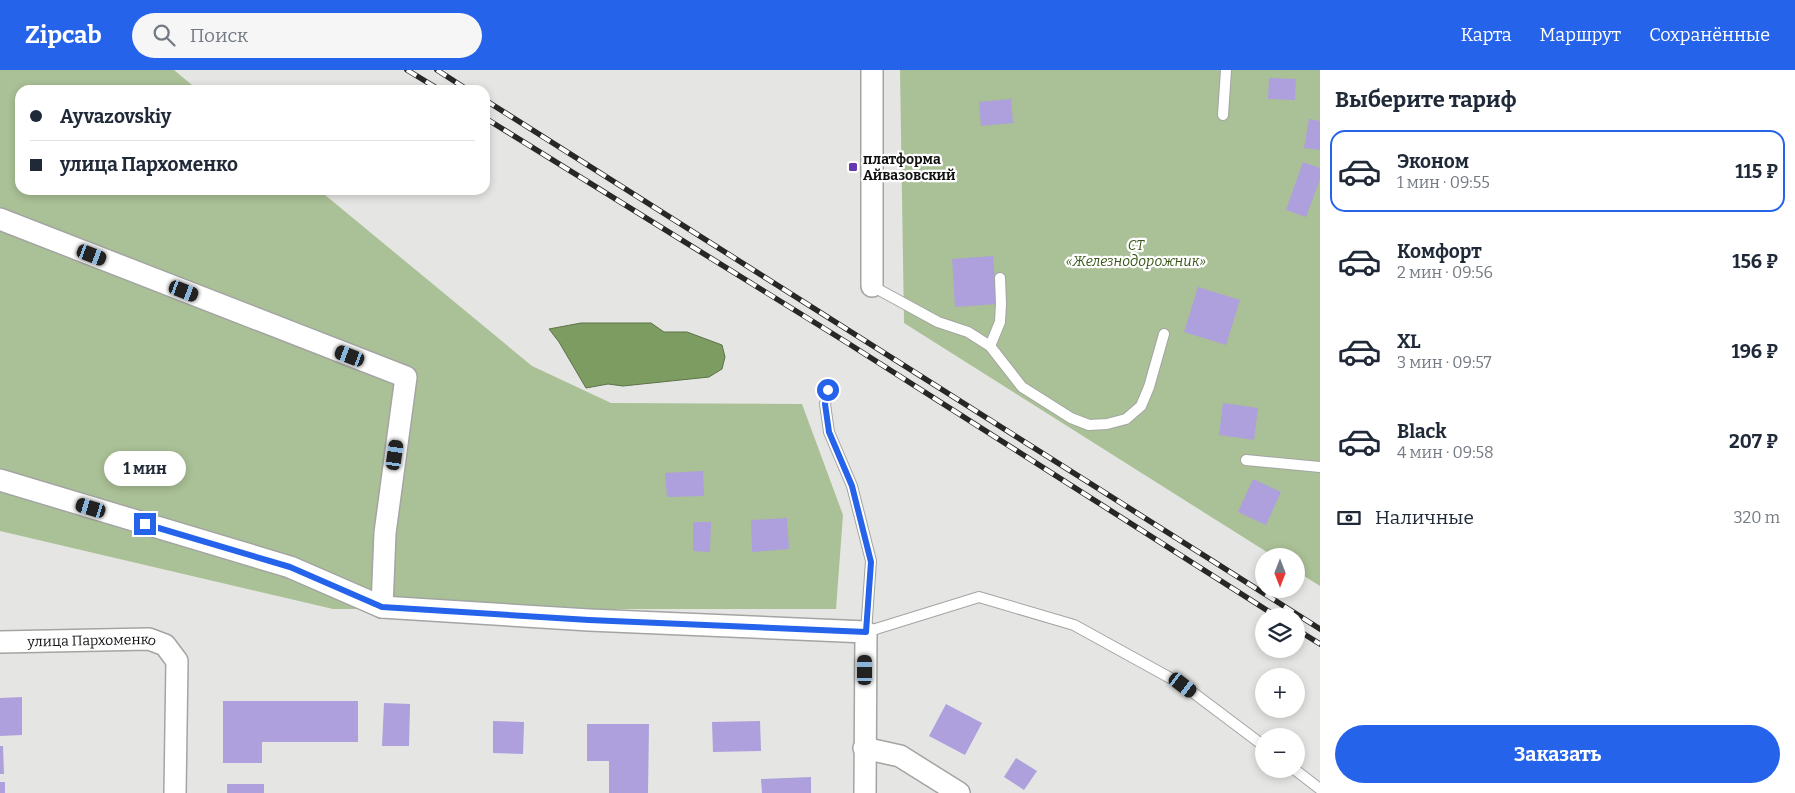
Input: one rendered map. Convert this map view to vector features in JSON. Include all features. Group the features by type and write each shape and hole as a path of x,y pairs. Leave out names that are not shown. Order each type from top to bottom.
{"street":[{"path":"872,70 872,286"},
{"path":"0,219 406,377 385,533 382,607"},
{"path":"0,480 290,567 382,607 589,620 866,632 865,793"},
{"name":"улица Пархоменко","path":"0,642 149,639 165,645 177,661 176,793"},
{"path":"864,748 900,756 958,793"}],"lane":[{"path":"1224,115 1226,70"},
{"path":"990,346 1000,322 1002,304 1000,278"},
{"path":"872,286 938,322 968,332 990,346 1022,387 1071,418 1089,425 1107,424 1126,419 1141,406 1150,387 1164,334"},
{"path":"828,390 825,404 829,432 852,486 871,562 866,632 979,597 1074,625 1183,685 1255,739"},
{"path":"1246,460 1320,467"},
{"path":"1305,777 1320,789"}],"green space":[{"path":"0,70 174,70 192,85 15,85 15,195 325,195 532,366 611,403 802,404 843,515 836,609 333,609 0,531"},
{"name":"СТ «Железнодорожник»","path":"900,70 1320,70 1320,586 1305,577 1305,548 1260,548 904,323"}],"shaded area":[{"path":"581,323 651,323 664,332 687,332 722,345 725,357 722,369 709,377 623,386 608,384 586,388 559,342 549,329"}],"building":[{"path":"1269,78 1296,79 1295,100 1268,99"},
{"path":"1011,99 1013,123 981,126 979,102"},
{"path":"1309,119 1320,121 1320,150 1304,148"},
{"path":"1303,162 1320,168 1320,179 1306,217 1286,210"},
{"path":"993,256 997,304 955,307 952,259"},
{"path":"1198,287 1240,300 1226,345 1184,332"},
{"path":"1223,403 1258,408 1254,440 1219,435"},
{"path":"703,471 704,496 667,497 665,473"},
{"path":"1253,479 1281,492 1266,525 1238,512"},
{"path":"787,518 789,549 752,552 751,520"},
{"path":"693,522 711,522 710,552 693,551"},
{"path":"22,697 22,735 0,736 0,698"},
{"path":"223,701 358,701 358,742 262,742 262,763 223,763"},
{"path":"384,703 410,704 409,746 382,746"},
{"path":"946,704 982,723 965,755 929,736"},
{"path":"493,721 524,722 523,754 493,753"},
{"path":"760,721 761,751 713,752 712,722"},
{"path":"587,724 649,724 648,793 609,793 609,761 587,761"},
{"path":"0,746 3,746 4,774 0,774"},
{"path":"1016,758 1037,771 1024,790 1004,777"},
{"path":"811,777 811,793 762,793 761,779"},
{"path":"0,782 5,782 5,793 0,793"},
{"path":"227,784 264,784 264,793 227,793"}],"railway":[{"path":"407,70 432,85"},
{"path":"437,70 460,85"},
{"path":"490,103 1320,629"},
{"path":"490,121 846,342 1263,608"},
{"path":"1305,635 1320,644"}],"place":[{"name":"платформа Айвазовский","path":"853,167"}],"route":[{"path":"145,524 290,567 382,607 589,620 866,632 871,562 852,486 829,432 825,404 828,390"}]}
